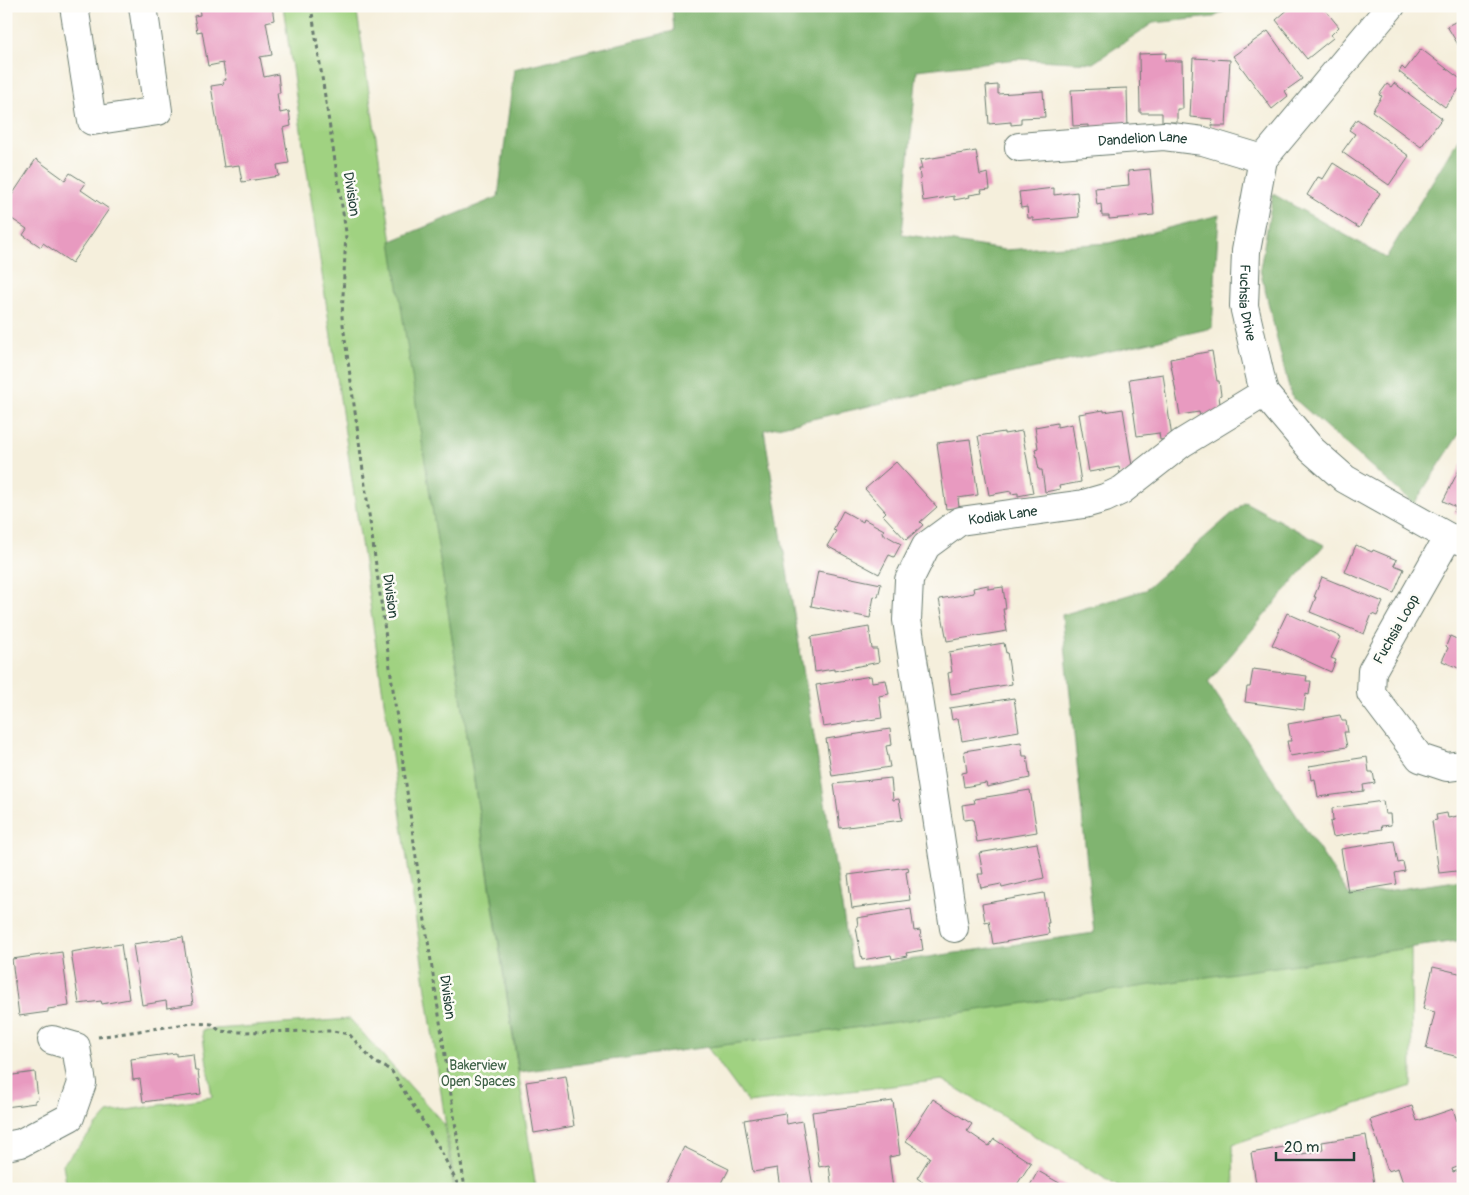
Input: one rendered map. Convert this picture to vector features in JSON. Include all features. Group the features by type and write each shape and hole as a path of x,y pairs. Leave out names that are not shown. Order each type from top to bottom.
{"street":[{"path":"74,6 92,121 158,111 143,6"},
{"name":"Fuchsia Drive","path":"1391,6 1263,159 1246,251 1244,306 1264,393 1312,450 1345,479 1455,539"},
{"name":"Dandelion Lane","path":"1019,147 1164,136 1203,141 1263,159"},
{"name":"Kodiak Lane","path":"954,928 907,620 909,580 926,546 960,521 1084,504 1105,498 1122,490 1182,443 1264,393"},
{"name":"Fuchsia Loop","path":"1455,539 1372,670 1372,693 1420,758 1447,767 1463,765"},
{"path":"6,1146 21,1143 70,1117 82,1083 64,1044"}],"path":[{"name":"Division","path":"311,6 346,232 342,318 422,901 465,1189"},
{"path":"64,1044 89,1038 193,1023 212,1024 220,1031 333,1031 349,1034 374,1062 391,1070 431,1134 460,1189"}],"green space":[{"name":"Bakerview Open Spaces","path":"283,6 356,6 536,1189 455,1189"},
{"path":"672,6 1233,6 1214,17 1153,23 1093,63 1018,59 917,70 902,234 1005,250 1109,243 1219,215 1212,328 764,430 852,968 1094,933 1062,615 1145,590 1245,502 1324,545 1208,682 1350,896 1463,880 1463,940 861,1027 519,1072 391,241 498,197 514,69 674,31"},
{"path":"1463,131 1463,428 1414,504 1291,396 1260,269 1273,194 1386,258"},
{"path":"1463,880 1463,940 1411,947 1412,1086 1233,1144 1234,1189 1122,1189 943,1080 748,1103 707,1047 860,1027"},
{"name":"Bakerview Open Spaces","path":"350,1019 444,1124 454,1189 67,1189 63,1164 108,1113 212,1097 202,1030"}],"building":[{"path":"199,6 272,6 274,20 266,22 272,55 260,57 264,77 278,74 280,93 277,93 280,113 289,111 291,126 283,128 289,163 277,165 279,176 242,182 239,165 224,167 211,86 224,84 223,80 226,80 223,63 208,66 202,31 197,32 194,16 200,15"},
{"path":"1292,6 1322,6 1339,27 1331,35 1333,38 1307,59 1276,20"},
{"path":"1463,18 1463,53 1447,26"},
{"path":"1268,31 1302,79 1285,91 1288,96 1272,109 1233,56"},
{"path":"1421,49 1463,81 1463,84 1445,107 1399,72 1402,67 1405,70"},
{"path":"1166,53 1165,61 1182,61 1183,109 1177,109 1177,122 1162,122 1162,113 1140,113 1139,54"},
{"path":"1193,58 1230,60 1226,126 1212,126 1213,119 1190,117"},
{"path":"1394,83 1442,118 1421,147 1372,111 1382,96 1379,95 1387,84 1391,87"},
{"path":"998,85 998,94 1043,91 1045,117 1021,118 1021,124 1011,125 1011,122 989,124 986,86"},
{"path":"1127,88 1128,131 1088,132 1088,125 1073,126 1071,90"},
{"path":"1357,119 1409,156 1389,185 1342,152 1355,134 1349,130"},
{"path":"976,151 980,175 988,173 990,189 981,190 982,193 969,195 970,197 954,200 954,196 923,201 919,169 922,169 920,160"},
{"path":"36,159 65,180 70,173 86,183 81,190 109,209 72,263 43,243 41,247 23,235 27,229 6,215 6,204"},
{"path":"1333,163 1380,193 1359,228 1307,195 1318,177 1323,179"},
{"path":"1150,169 1154,215 1109,219 1109,216 1102,216 1101,204 1097,205 1095,188 1129,185 1128,171"},
{"path":"1054,188 1054,195 1077,192 1079,217 1033,221 1033,218 1028,218 1027,207 1021,208 1019,192"},
{"path":"1212,351 1217,381 1219,381 1221,412 1200,416 1199,412 1180,415 1170,359"},
{"path":"1163,374 1172,438 1160,440 1159,433 1137,436 1129,379"},
{"path":"1123,409 1133,472 1120,474 1119,467 1089,472 1079,414"},
{"path":"1057,423 1057,427 1072,424 1081,482 1059,486 1060,489 1045,492 1042,470 1039,470 1035,449 1038,448 1035,427"},
{"path":"1022,431 1033,493 1018,496 1018,493 1011,494 1011,491 989,495 978,436"},
{"path":"970,439 978,495 958,498 959,507 946,509 937,443"},
{"path":"896,462 937,507 920,522 923,525 906,540 883,515 886,512 865,489"},
{"path":"1463,462 1463,517 1454,512 1456,507 1443,501"},
{"path":"843,511 863,522 864,519 884,530 882,533 901,544 894,557 889,555 879,574 827,546 836,531 833,530"},
{"path":"1356,545 1397,560 1394,565 1404,569 1394,593 1345,572"},
{"path":"818,571 881,584 878,597 874,596 870,618 811,606"},
{"path":"1322,577 1383,602 1377,616 1372,614 1364,634 1310,612"},
{"path":"988,585 988,589 1003,587 1006,609 1003,609 1007,631 947,641 939,599 974,593 973,588"},
{"path":"1287,613 1341,637 1331,658 1336,660 1331,672 1272,645"},
{"path":"869,627 872,649 877,649 879,662 834,671 834,669 815,672 811,637"},
{"path":"1450,636 1461,641 1463,636 1463,670 1442,661 1448,648 1446,646"},
{"path":"1004,643 1012,684 951,694 948,673 952,672 949,652"},
{"path":"1253,669 1307,676 1306,681 1311,681 1309,695 1306,694 1304,710 1245,702 1247,687 1250,687"},
{"path":"871,676 872,682 886,680 889,694 879,696 882,718 823,727 816,685"},
{"path":"1014,698 1019,731 962,741 958,718 952,720 950,708"},
{"path":"1340,715 1342,721 1346,721 1348,732 1344,732 1347,747 1290,756 1287,741 1291,741 1288,724"},
{"path":"890,729 892,745 886,746 890,767 832,776 826,739"},
{"path":"1021,742 1023,756 1027,756 1030,778 987,787 986,783 964,787 962,773 967,772 964,751"},
{"path":"1367,757 1369,772 1373,772 1375,783 1363,785 1364,791 1318,797 1315,779 1311,780 1309,766"},
{"path":"891,778 893,800 899,799 902,820 840,828 834,784"},
{"path":"1030,790 1037,832 977,842 973,819 964,820 962,805 975,803 974,799"},
{"path":"1383,801 1385,814 1390,814 1391,825 1381,826 1382,829 1333,837 1330,822 1333,821 1332,808"},
{"path":"1447,813 1448,818 1462,815 1463,873 1457,874 1456,871 1439,873 1432,821 1437,820 1436,815"},
{"path":"1394,841 1398,863 1403,862 1405,871 1395,873 1397,884 1348,892 1341,849"},
{"path":"1037,843 1044,878 1002,888 1001,884 981,888 978,874 983,874 979,853"},
{"path":"908,867 909,871 906,872 910,900 852,908 848,875"},
{"path":"1044,893 1049,934 993,944 989,921 985,922 982,904"},
{"path":"911,909 914,931 920,930 923,950 906,953 907,956 892,959 891,955 862,960 856,927 858,926 857,918"},
{"path":"183,937 193,1004 167,1008 166,1001 142,1005 133,944"},
{"path":"121,944 129,999 102,1004 101,1001 79,1004 71,952"},
{"path":"62,952 69,1006 48,1009 48,1012 19,1016 12,959"},
{"path":"1433,967 1463,974 1463,1058 1426,1049 1435,1012 1423,1009"},
{"path":"176,1053 176,1056 193,1054 195,1071 198,1071 201,1094 143,1102 140,1079 133,1080 131,1059"},
{"path":"35,1072 38,1099 35,1100 35,1103 6,1107 6,1076"},
{"path":"566,1076 574,1126 534,1133 526,1082"},
{"path":"933,1099 972,1124 967,1131 989,1146 994,1139 1031,1163 1014,1189 933,1189 917,1178 930,1157 906,1141"},
{"path":"893,1101 900,1155 889,1157 893,1189 832,1189 829,1165 819,1167 812,1112"},
{"path":"1412,1106 1417,1121 1453,1109 1463,1139 1463,1165 1452,1169 1453,1172 1459,1170 1463,1180 1463,1189 1405,1189 1398,1168 1388,1171 1370,1120"},
{"path":"785,1113 787,1124 802,1121 813,1187 780,1189 777,1168 753,1172 744,1120"},
{"path":"1366,1135 1374,1184 1346,1189 1257,1189 1251,1153 1295,1145 1297,1155 1323,1150 1322,1142"},
{"path":"684,1147 729,1169 719,1189 672,1189 665,1185"},
{"path":"1038,1171 1070,1189 1028,1189"}]}
